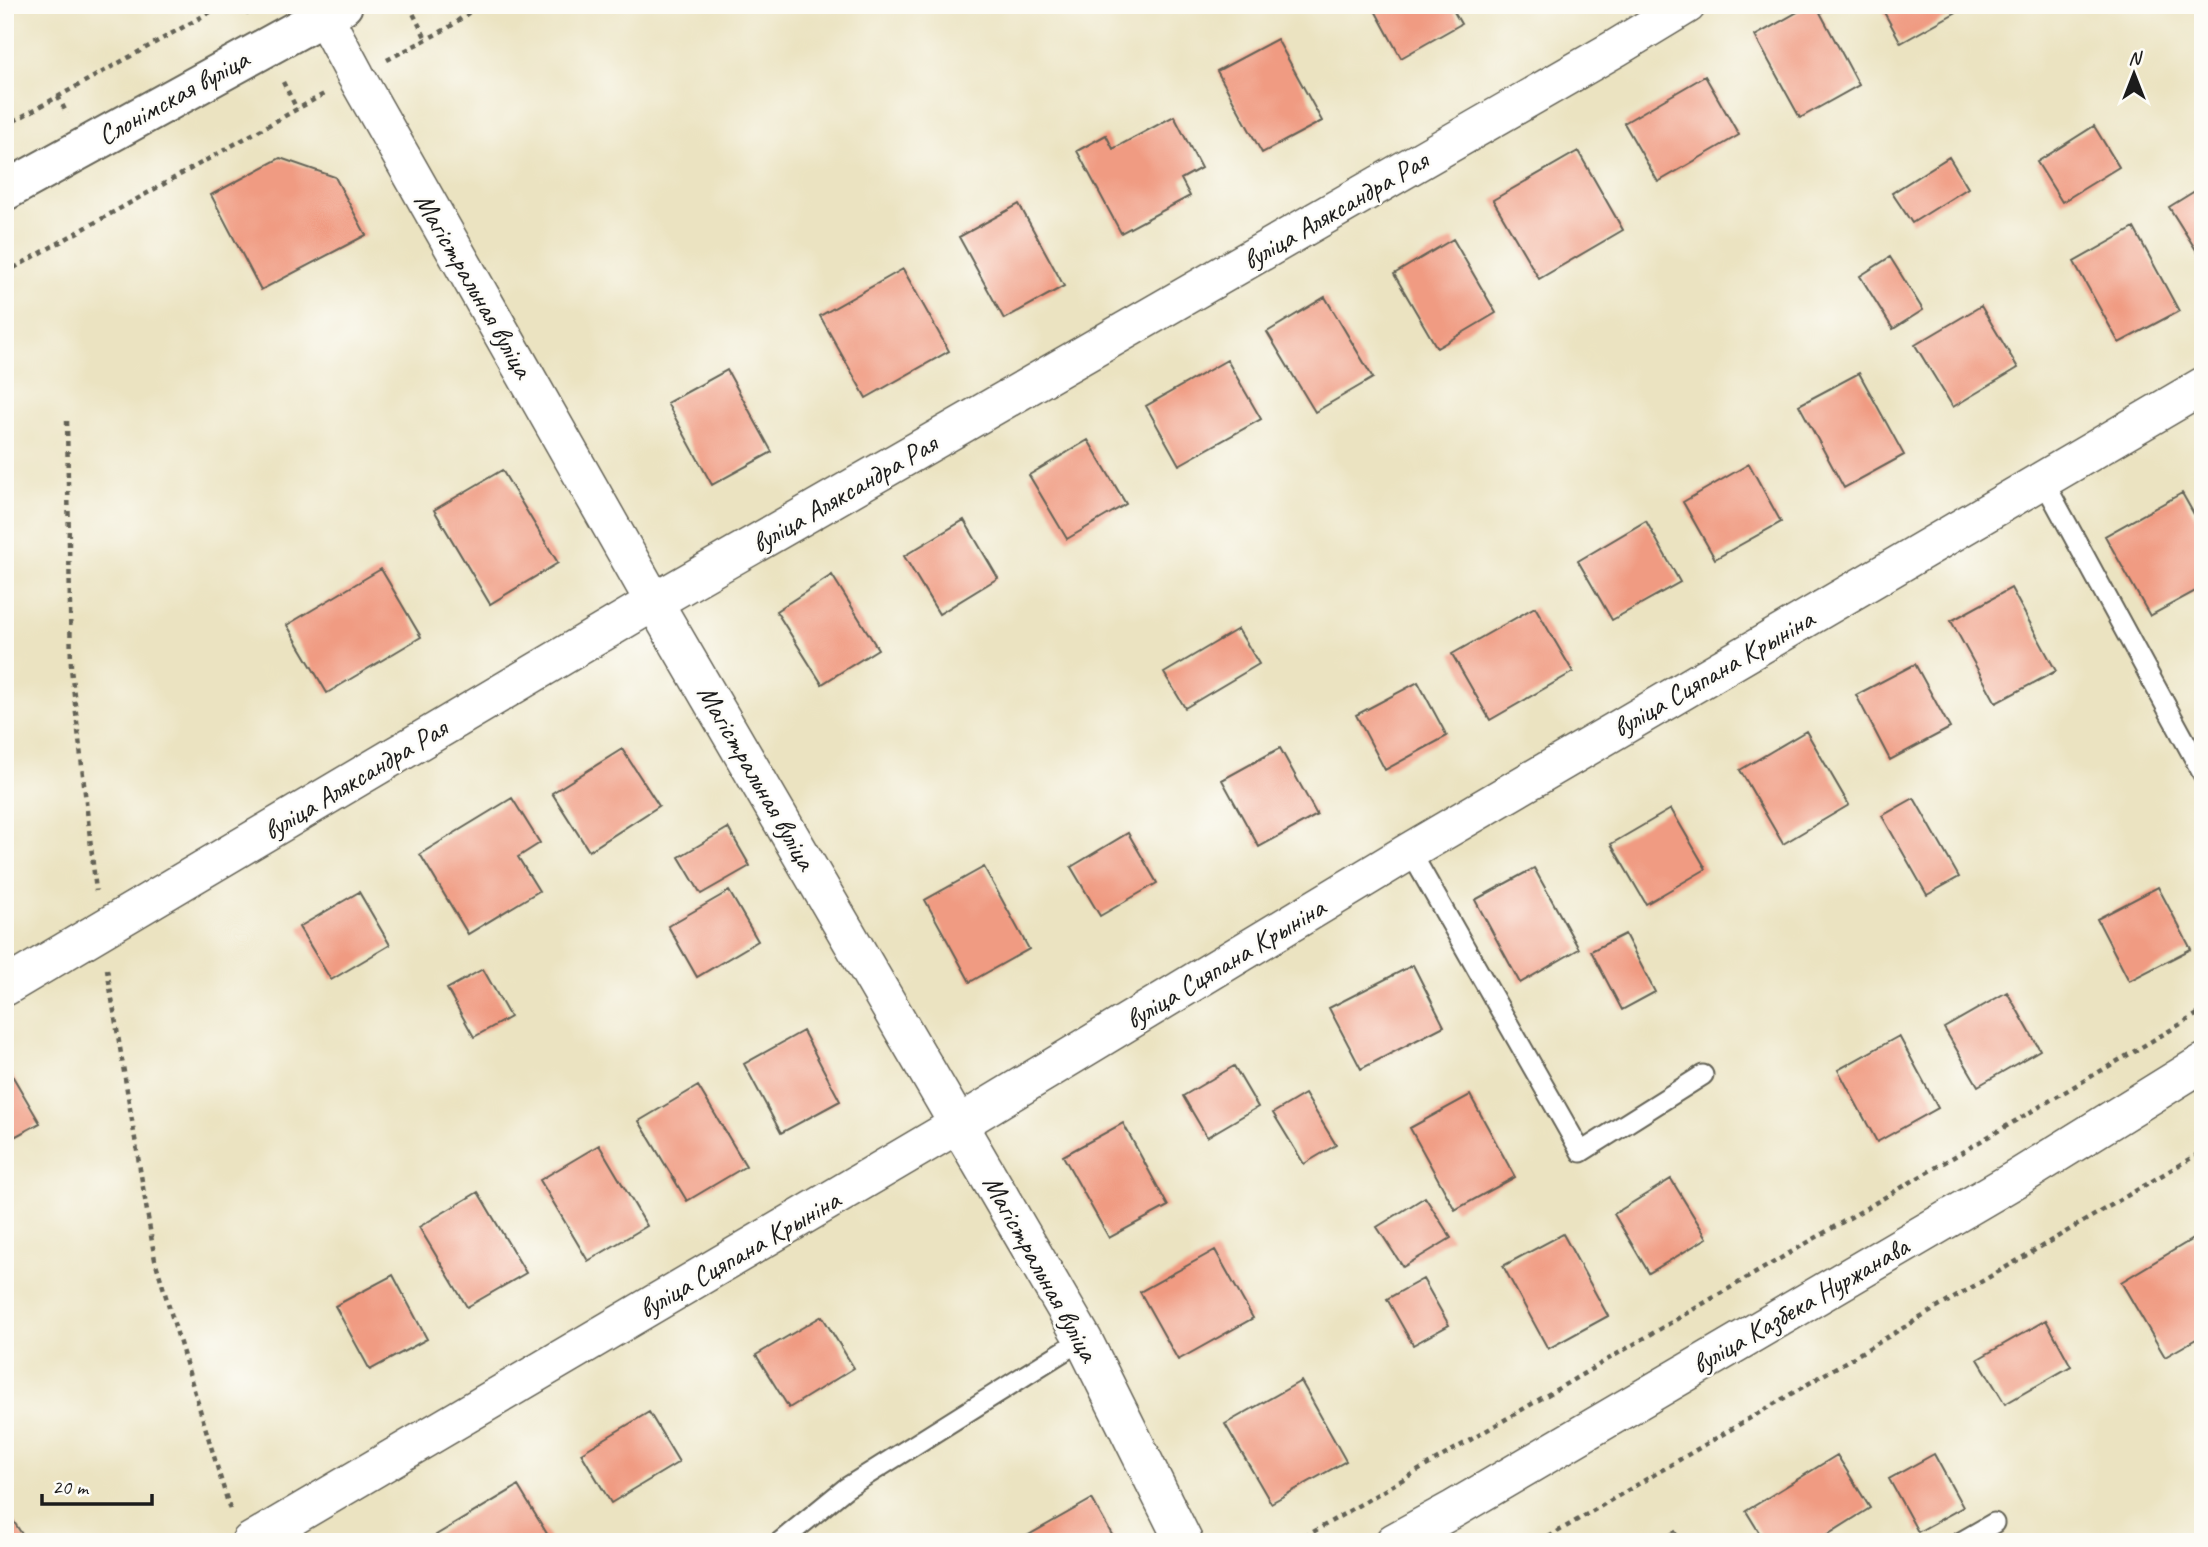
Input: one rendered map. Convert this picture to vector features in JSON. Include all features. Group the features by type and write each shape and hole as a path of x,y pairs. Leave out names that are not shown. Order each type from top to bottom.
{"street":[{"name":"вуліца Аляксандра Рая","path":"5,987 654,602 1687,5"},
{"name":"Магістральная вуліца","path":"328,9 356,76 654,602 1083,1339 1184,1542"},
{"name":"Слонімская вуліца","path":"5,191 328,9"},
{"name":"вуліца Сцяпана Крыніна","path":"241,1530 959,1124 1410,851 2203,386"},
{"name":"вуліца Казбека Нуржанава","path":"1394,1542 2016,1179 2203,1063"}],"lane":[{"path":"2043,480 2203,774"},
{"path":"1410,851 1581,1152 1703,1075"},
{"path":"780,1542 846,1488 1083,1339"},
{"path":"1961,1542 1994,1522"}],"path":[{"path":"5,125 223,5"},
{"path":"409,5 426,39"},
{"path":"5,273 448,27 480,5"},
{"path":"67,421 71,668 101,930 155,1260 241,1530"},
{"path":"1296,1542 2203,1011"},
{"path":"1540,1542 2203,1151"}],"building":[{"path":"1372,5 1450,5 1461,24 1401,58"},
{"path":"1810,5 1816,5 1859,85 1800,118 1755,36"},
{"path":"1880,5 1969,5 1901,43"},
{"path":"1277,39 1322,121 1262,153 1217,71"},
{"path":"1705,76 1739,135 1658,182 1624,123"},
{"path":"1174,116 1201,168 1181,179 1190,196 1121,233 1077,151 1106,135 1113,149"},
{"path":"2094,126 2119,167 2062,202 2037,162"},
{"path":"1578,151 1623,230 1539,279 1493,200"},
{"path":"1949,157 1968,188 1912,223 1892,193"},
{"path":"280,158 335,177 366,235 261,290 211,195"},
{"path":"2203,186 2203,261 2169,207"},
{"path":"1019,204 1064,286 1004,319 959,237"},
{"path":"2134,228 2179,311 2119,343 2074,262"},
{"path":"1453,239 1496,313 1437,348 1394,274"},
{"path":"1890,257 1923,310 1893,329 1860,276"},
{"path":"903,269 949,351 866,398 820,316"},
{"path":"1325,297 1373,378 1315,412 1267,332"},
{"path":"1981,306 2018,368 1953,407 1915,345"},
{"path":"1227,360 1261,419 1179,465 1146,406"},
{"path":"727,370 772,452 712,485 667,403"},
{"path":"1859,373 1904,455 1844,488 1799,405"},
{"path":"1088,440 1126,504 1067,539 1029,475"},
{"path":"1749,464 1781,522 1715,559 1683,502"},
{"path":"502,470 558,563 490,604 434,510"},
{"path":"2182,493 2203,530 2203,587 2150,616 2105,536"},
{"path":"964,520 998,578 939,614 904,556"},
{"path":"1646,521 1680,582 1612,620 1578,561"},
{"path":"381,569 421,637 327,693 287,625"},
{"path":"832,575 878,649 822,684 776,611"},
{"path":"2011,588 2056,671 1996,703 1951,621"},
{"path":"1535,607 1573,672 1490,720 1452,654"},
{"path":"1238,629 1259,664 1185,708 1164,673"},
{"path":"1915,664 1950,728 1890,760 1856,695"},
{"path":"1418,682 1447,736 1385,770 1356,715"},
{"path":"1806,731 1849,805 1783,844 1740,770"},
{"path":"1280,748 1317,815 1259,847 1222,780"},
{"path":"622,749 659,806 589,851 552,793"},
{"path":"512,798 540,843 518,857 539,891 468,934 420,854"},
{"path":"1914,798 1959,877 1927,895 1882,816"},
{"path":"1671,809 1706,869 1646,904 1611,844"},
{"path":"728,828 750,866 701,894 679,857"},
{"path":"1128,833 1157,883 1100,916 1071,867"},
{"path":"984,867 1029,949 970,982 925,900"},
{"path":"1534,868 1579,949 1520,983 1475,900"},
{"path":"2158,887 2191,949 2129,981 2097,919"},
{"path":"729,891 758,941 697,977 668,926"},
{"path":"359,892 390,945 331,980 299,927"},
{"path":"1625,934 1655,992 1622,1010 1591,951"},
{"path":"1413,965 1444,1026 1361,1069 1329,1008"},
{"path":"483,969 510,1017 474,1037 447,989"},
{"path":"2007,992 2040,1050 1978,1086 1944,1028"},
{"path":"803,1031 840,1101 781,1133 744,1064"},
{"path":"1899,1036 1938,1108 1877,1142 1838,1070"},
{"path":"1234,1066 1258,1107 1207,1137 1183,1096"},
{"path":"9,1070 40,1123 5,1142 5,1072"},
{"path":"698,1086 746,1166 687,1201 639,1121"},
{"path":"1305,1094 1336,1145 1304,1164 1273,1113"},
{"path":"1470,1095 1515,1177 1455,1210 1410,1128"},
{"path":"1123,1123 1168,1206 1109,1238 1063,1156"},
{"path":"599,1145 647,1226 588,1261 540,1180"},
{"path":"1671,1179 1707,1238 1649,1273 1614,1214"},
{"path":"478,1192 526,1273 467,1307 419,1227"},
{"path":"1425,1197 1451,1238 1403,1267 1377,1227"},
{"path":"1563,1234 1608,1316 1548,1349 1503,1266"},
{"path":"2201,1234 2203,1335 2165,1357 2121,1282"},
{"path":"1215,1250 1253,1318 1178,1360 1140,1292"},
{"path":"393,1275 427,1339 370,1370 335,1306"},
{"path":"1423,1279 1449,1325 1413,1345 1387,1299"},
{"path":"822,1316 854,1368 789,1408 756,1355"},
{"path":"2046,1320 2071,1366 2005,1404 1978,1359"},
{"path":"1301,1381 1346,1461 1271,1503 1225,1424"},
{"path":"649,1412 679,1462 611,1503 581,1453"},
{"path":"1934,1454 1963,1507 1918,1532 1889,1479"},
{"path":"1837,1455 1870,1508 1816,1542 1765,1542 1746,1511"},
{"path":"518,1486 552,1542 440,1542 436,1535"},
{"path":"1092,1499 1116,1542 1030,1542 1027,1536"},
{"path":"5,1508 27,1542 5,1542"},
{"path":"1675,1531 1682,1542 1656,1542"}]}
